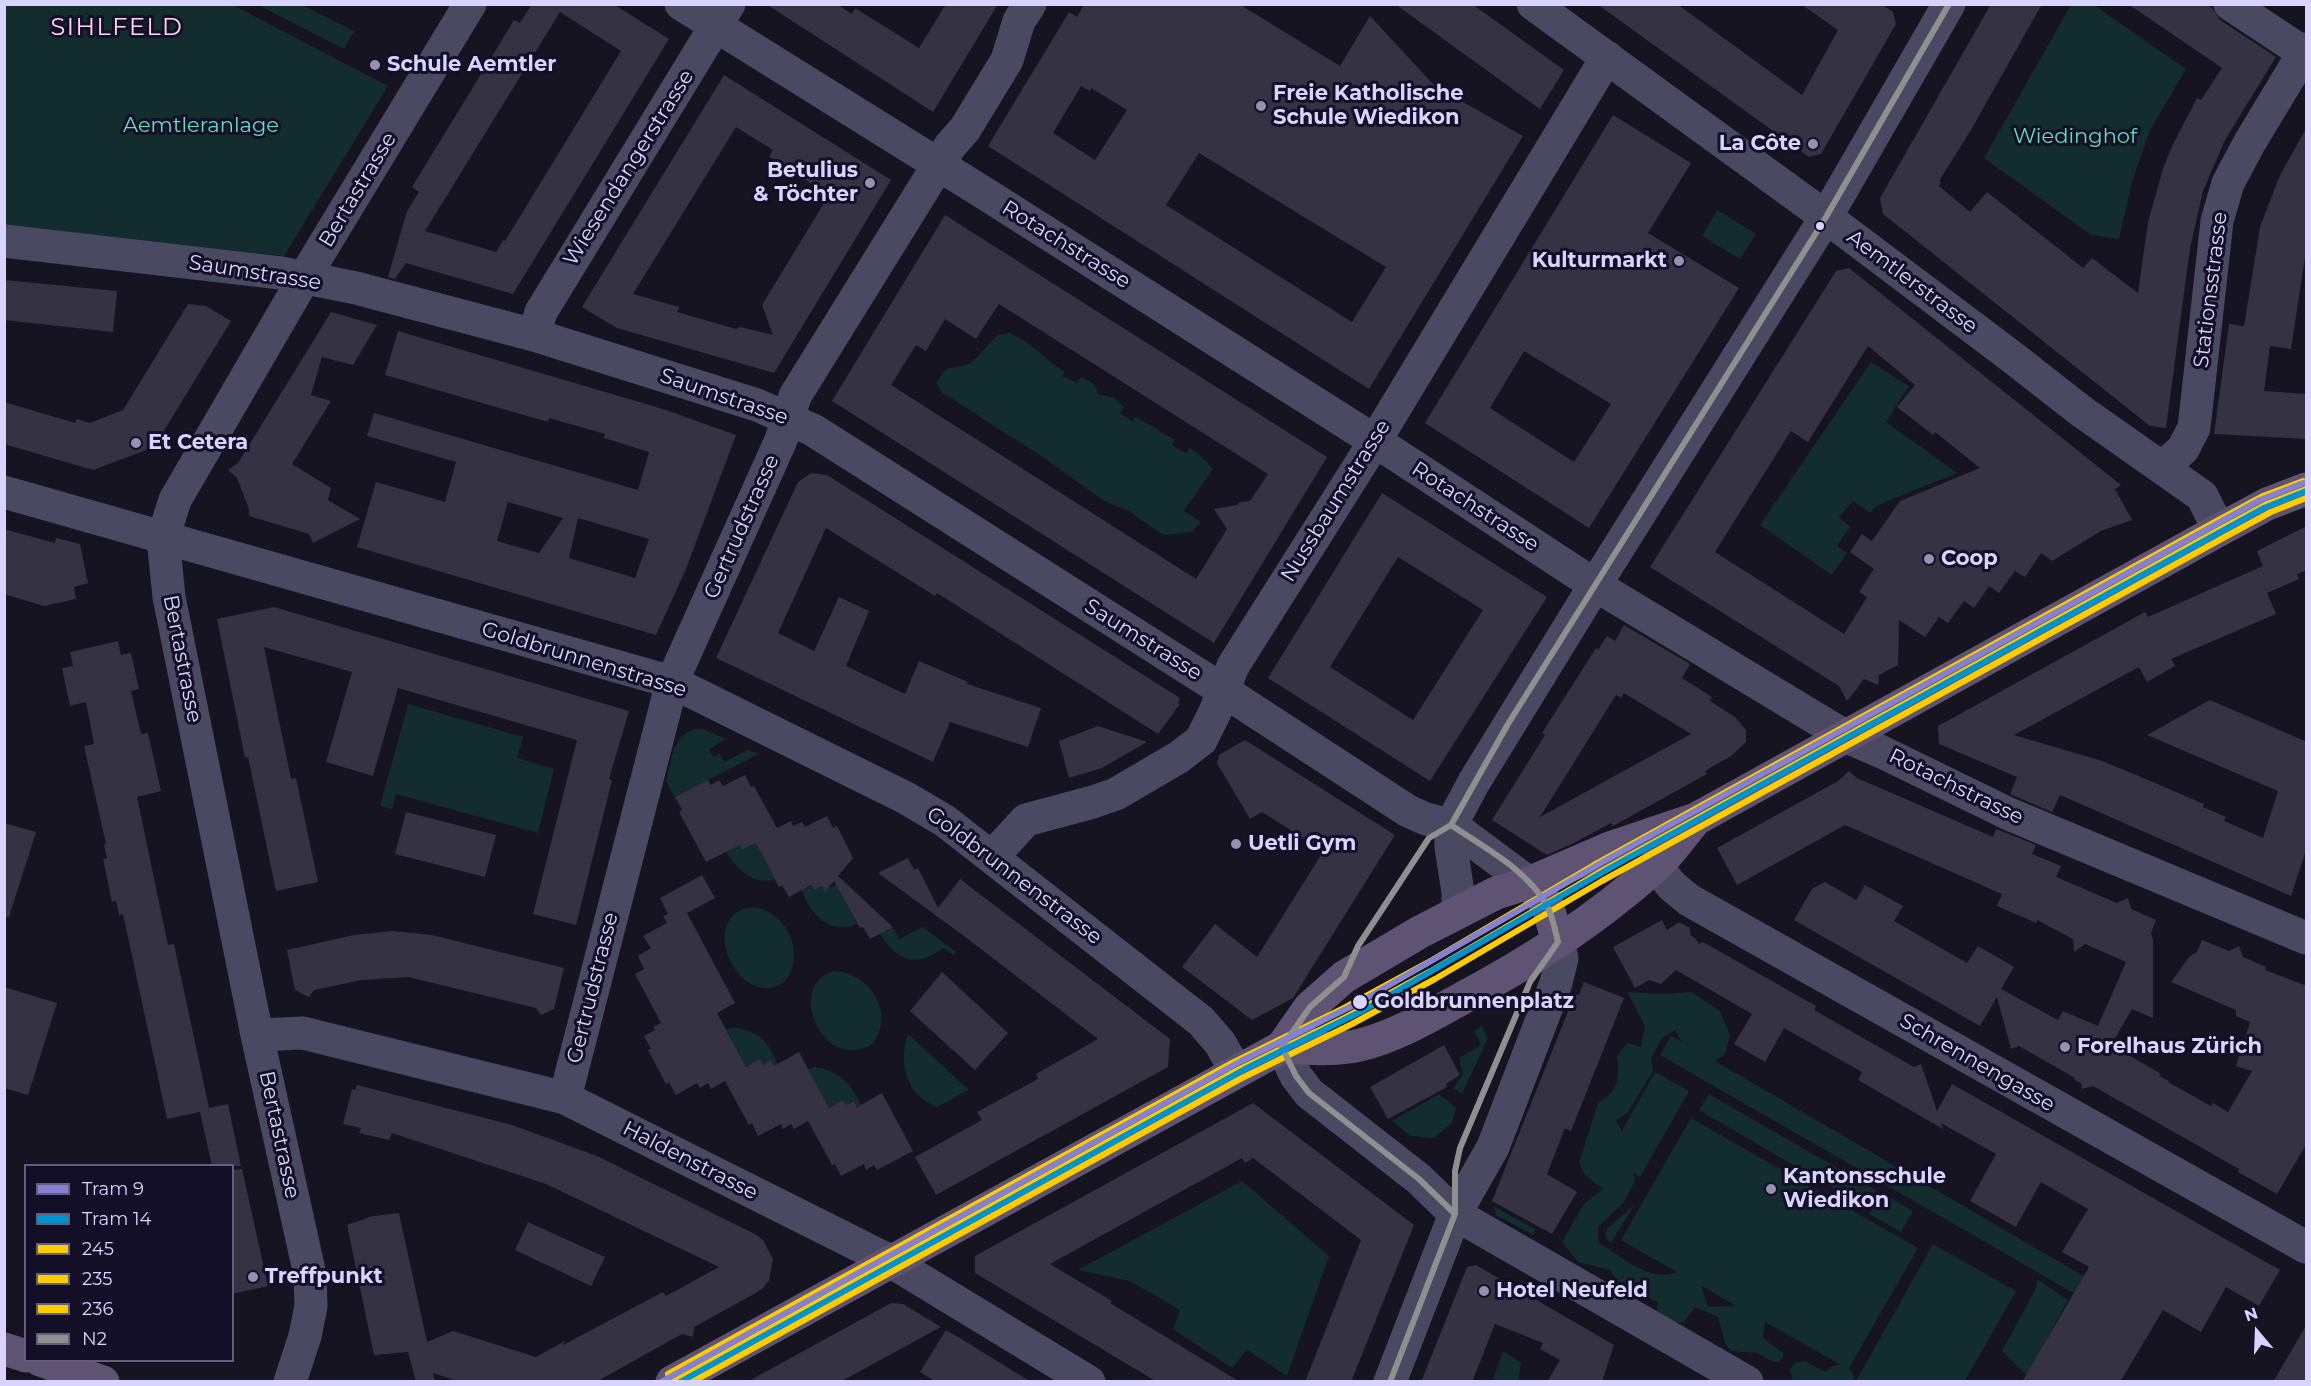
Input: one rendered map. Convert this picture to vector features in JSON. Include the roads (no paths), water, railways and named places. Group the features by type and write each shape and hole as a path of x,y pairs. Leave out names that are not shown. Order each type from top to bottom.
{"main road":[{"path":"672,1382 1282,1047 1310,1007 1344,976 1458,911 1496,893 1529,883 1610,848 1696,819 2267,504 2307,489"},
{"path":"1282,1047 1334,1049 1360,1045 1379,1039 1495,981 1595,918 1656,866 1696,819"},
{"path":"1529,883 1547,904 1558,942"},
{"path":"4,1349 24,1355"},
{"path":"46,1362 104,1382"}],"street":[{"name":"Bertastrasse","path":"290,1382 311,1306 310,1275 257,1035 169,597 163,538 175,500 304,278 470,4"},
{"name":"Rotachstrasse","path":"681,4 722,16 938,165 1375,441 1594,585 1845,736 2009,814 2307,938"},
{"name":"Gertrudstrasse","path":"565,1098 672,682 781,440 800,386 950,146 965,129 1007,60 1019,21 1030,4"},
{"name":"Aemtlerstrasse","path":"1533,4 1826,217 2081,411 2202,496 2219,530"},
{"path":"2230,4 2305,51"},
{"path":"1458,911 1451,825 1497,743 1594,585 1826,217 1945,6"},
{"name":"Wiesendangerstrasse","path":"534,335 541,312 722,16"},
{"name":"Stationsstrasse","path":"2162,468 2184,449 2194,428 2217,221 2228,183 2305,51"},
{"name":"Nussbaumstrasse","path":"992,857 1026,820 1116,794 1194,747 1201,740 1233,666 1375,441 1607,57"},
{"name":"Saumstrasse","path":"4,242 281,273 356,288 534,335 757,405 813,430 1224,691 1408,811 1426,819 1451,825"},
{"name":"Goldbrunnenstrasse","path":"4,492 672,682 920,805 992,857 1201,1021 1220,1043 1236,1071"},
{"path":"1451,825 1529,883"},
{"name":"Schrennengasse","path":"1656,866 1672,886 1689,900 2307,1247"},
{"path":"1390,1382 1455,1214 1493,1147 1556,983 1562,958 1558,942"},
{"name":"Haldenstrasse","path":"257,1035 303,1033 565,1098 890,1261 1083,1380"},
{"path":"1282,1047 1296,1076 1309,1094 1419,1179 1455,1214 1747,1382"}],"tram line":[{"name":"9","path":"661,1382 1241,1061 1360,1002 1606,860 2260,500 2306,482"},
{"name":"14","path":"680,1382 1245,1069 1364,1010 1610,868 2264,508 2306,491"}],"place":[{"name":"Schule Aemtler","path":"375,65"},
{"name":"Freie Katholische Schule Wiedikon","path":"1261,106"},
{"name":"La Côte","path":"1813,144"},
{"name":"Betulius & Töchter","path":"870,183"},
{"name":"Kulturmarkt","path":"1679,261"},
{"name":"Et Cetera","path":"136,443"},
{"name":"Coop","path":"1929,559"},
{"name":"Uetli Gym","path":"1236,844"},
{"name":"Goldbrunnenplatz","path":"1360,1002"},
{"name":"Forelhaus Zürich","path":"2065,1047"},
{"name":"Kantonsschule Wiedikon","path":"1771,1189"},
{"name":"Treffpunkt","path":"253,1277"},
{"name":"Hotel Neufeld","path":"1484,1291"}],"district":[{"name":"SIHLFELD","path":"117,28"}],"park label":[{"name":"Aemtleranlage","path":"201,126"},
{"name":"Wiedinghof","path":"2075,137"}]}
